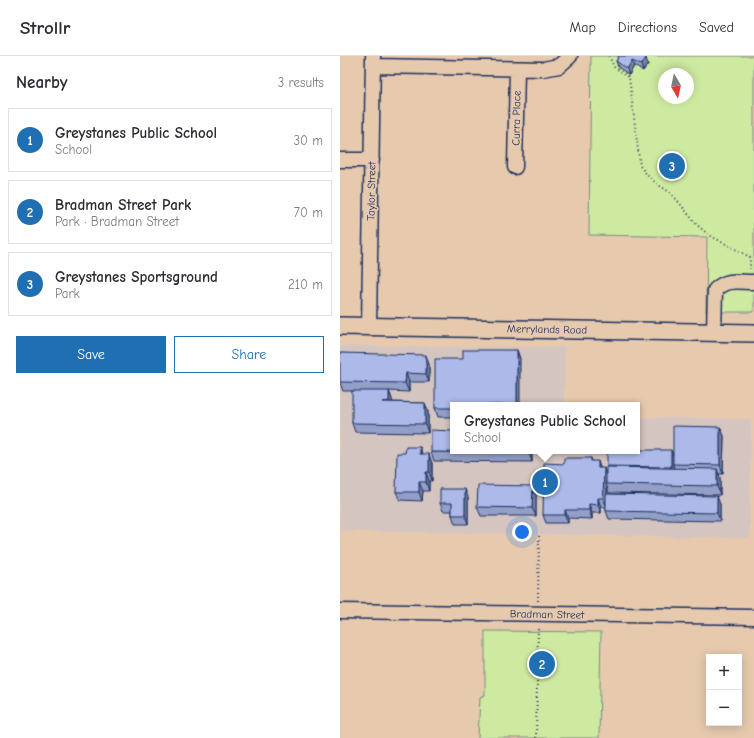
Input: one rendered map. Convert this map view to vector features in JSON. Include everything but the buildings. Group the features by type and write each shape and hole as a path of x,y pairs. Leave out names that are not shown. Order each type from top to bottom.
{"main road":[{"name":"Merrylands Road","path":"340,326 754,333"}],"street":[{"path":"373,61 543,70 552,68 564,62 570,56"},
{"name":"Taylor Street","path":"369,327 373,61"},
{"name":"Curra Place","path":"515,167 517,69"},
{"path":"340,160 372,160"},
{"path":"714,332 715,290 721,284 727,282 752,282"},
{"name":"Bradman Street","path":"340,611 754,617"}],"path":[{"path":"609,56 614,67 629,77 640,166 657,184 668,190 697,225 709,235 750,257 752,282"},
{"path":"536,738 539,534"}],"shaded area":[{"path":"340,346 565,347 564,402 450,402 450,454 640,454 640,417 751,419 750,538 340,531"}],"green space":[{"path":"591,56 754,56 754,312 706,312 707,237 589,235"},
{"path":"485,631 601,632 599,738 478,738 480,697 485,695"}],"place":[{"name":"Greystanes Sportsground","path":"672,166"},
{"name":"Greystanes Public School","path":"545,482"},
{"name":"Bradman Street Park","path":"542,664"}]}
